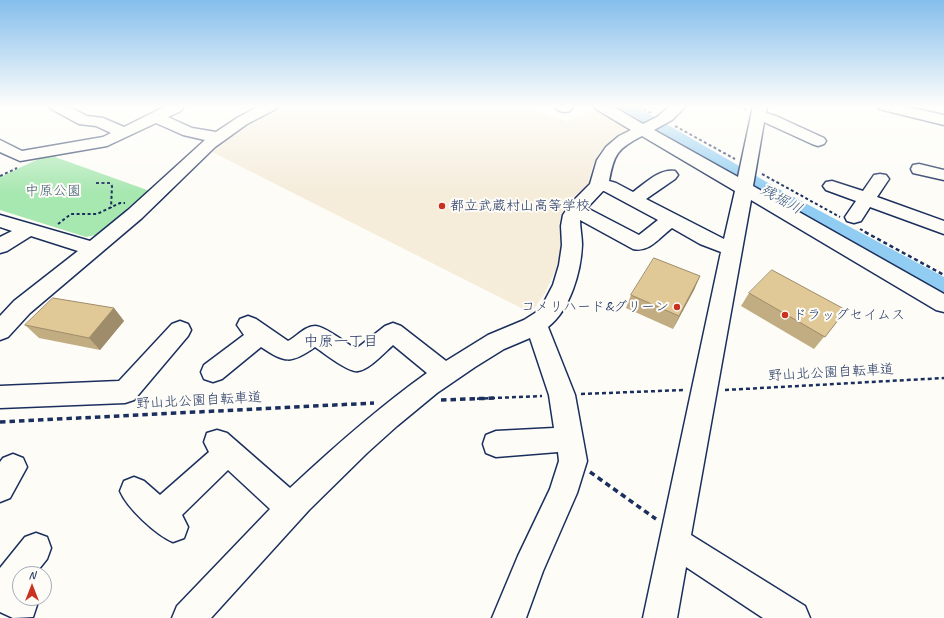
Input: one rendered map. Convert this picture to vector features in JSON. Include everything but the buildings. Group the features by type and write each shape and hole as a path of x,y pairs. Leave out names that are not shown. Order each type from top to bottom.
{"street":[{"path":"0,145 17,155 23,156 107,141 120,135"},
{"path":"204,135 217,137"},
{"path":"0,331 22,307 139,210 220,135"},
{"path":"189,618 322,476 379,426 442,387 455,366 498,340 535,325 551,309 562,290 572,246 572,218 576,210 599,184 601,170 611,149 634,135"},
{"path":"666,135 745,175 944,304"},
{"path":"660,618 754,135"},
{"path":"806,135 818,140"},
{"path":"919,169 944,175"},
{"path":"634,200 669,175"},
{"path":"854,217 880,179"},
{"path":"599,184 610,186 712,242 732,249"},
{"path":"832,186 944,228"},
{"path":"576,210 640,244 671,219"},
{"path":"0,221 92,248"},
{"path":"0,246 29,229"},
{"path":"509,618 529,567 563,493 571,450 562,395 535,325"},
{"path":"0,397 125,392 180,330"},
{"path":"213,372 254,330 285,352 288,352 315,335 357,362 393,332 442,387"},
{"path":"496,444 571,450"},
{"path":"134,491 167,521 222,447 292,509"},
{"path":"676,535 793,618"},
{"path":"7,598 36,548"}],"path":[{"path":"688,135 745,175"},
{"path":"96,183 110,183 112,186 112,208"},
{"path":"55,227 71,214 97,214 120,203 126,203 124,207"},
{"name":"野山北公園自転車道","path":"718,390 944,378"},
{"path":"442,387 545,396"},
{"path":"574,394 690,390"},
{"name":"野山北公園自転車道","path":"0,422 378,403"},
{"path":"571,450 676,535"}],"shaded area":[{"name":"都立武蔵村山高等学校","path":"233,135 625,135 607,144 599,153 593,165 588,185 571,199 562,212 559,227 562,246 556,269 545,293 531,313 212,152"}],"green space":[{"name":"中原公園","path":"64,152 55,157 150,191 100,234 86,237 0,210 0,177 49,154"}],"waterway":[{"name":"残堀川","path":"671,135 767,192 944,289"}],"place":[{"name":"都立武蔵村山高等学校","path":"442,206"},
{"name":"コメリハード&グリーン","path":"677,307"},
{"name":"ドラッグセイムス","path":"785,315"}],"district":[{"name":"中原一丁目","path":"341,342"}]}
